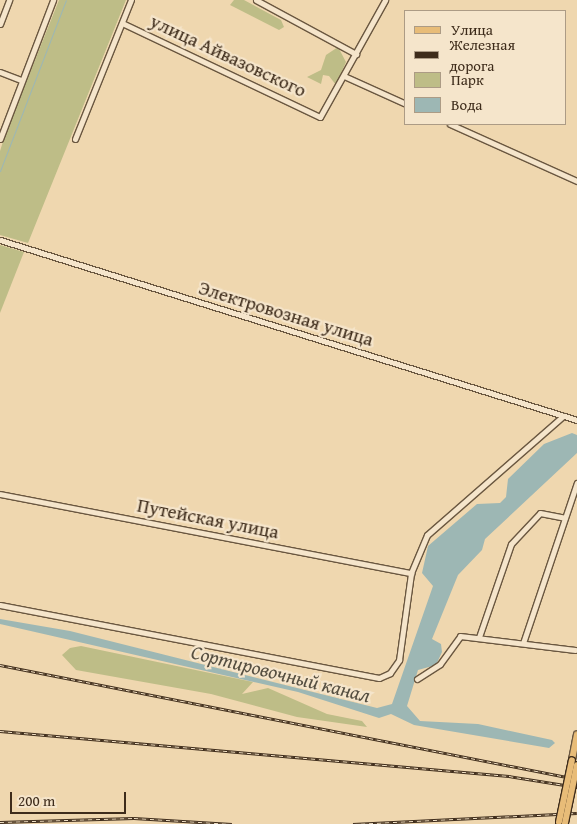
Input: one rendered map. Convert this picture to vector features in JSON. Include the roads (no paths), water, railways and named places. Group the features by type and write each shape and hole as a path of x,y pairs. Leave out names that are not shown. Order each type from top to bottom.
{"main road":[{"path":"562,823 574,762 577,734"}],"street":[{"path":"0,24 9,0"},
{"path":"0,139 53,0"},
{"name":"улица Айвазовского","path":"75,139 131,0"},
{"path":"256,0 356,54"},
{"path":"386,0 344,76 404,103"},
{"name":"улица Айвазовского","path":"122,23 320,118 344,76"},
{"path":"0,72 21,80"},
{"path":"452,125 577,181"},
{"name":"Электровозная улица","path":"0,240 577,420"},
{"path":"0,605 379,678 390,673 399,660 411,573 423,541 436,524 563,416"},
{"path":"523,643 577,483"},
{"name":"Путейская улица","path":"0,494 411,573"},
{"path":"479,637 511,544 540,513 565,518"},
{"path":"417,679 440,664 455,638 479,637 500,644 523,643 575,650"}],"water":[{"path":"572,433 577,435 577,453 485,539 482,550 458,575 432,639 441,644 442,652 436,665 418,670 407,706 420,721 478,724 552,740 555,743 549,748 414,725 391,714 379,718 298,692 0,624 0,619 70,631 377,708 392,704 433,586 422,573 428,546 477,504 500,503 506,497 508,479 544,444"}],"waterway":[{"path":"0,171 66,0"}],"railway":[{"path":"0,665 577,779"},
{"path":"0,731 509,776 577,787"},
{"path":"353,824 577,813"},
{"path":"0,822 134,818 232,824"}],"water label":[{"name":"Сортировочный канал","path":"281,673"}]}
